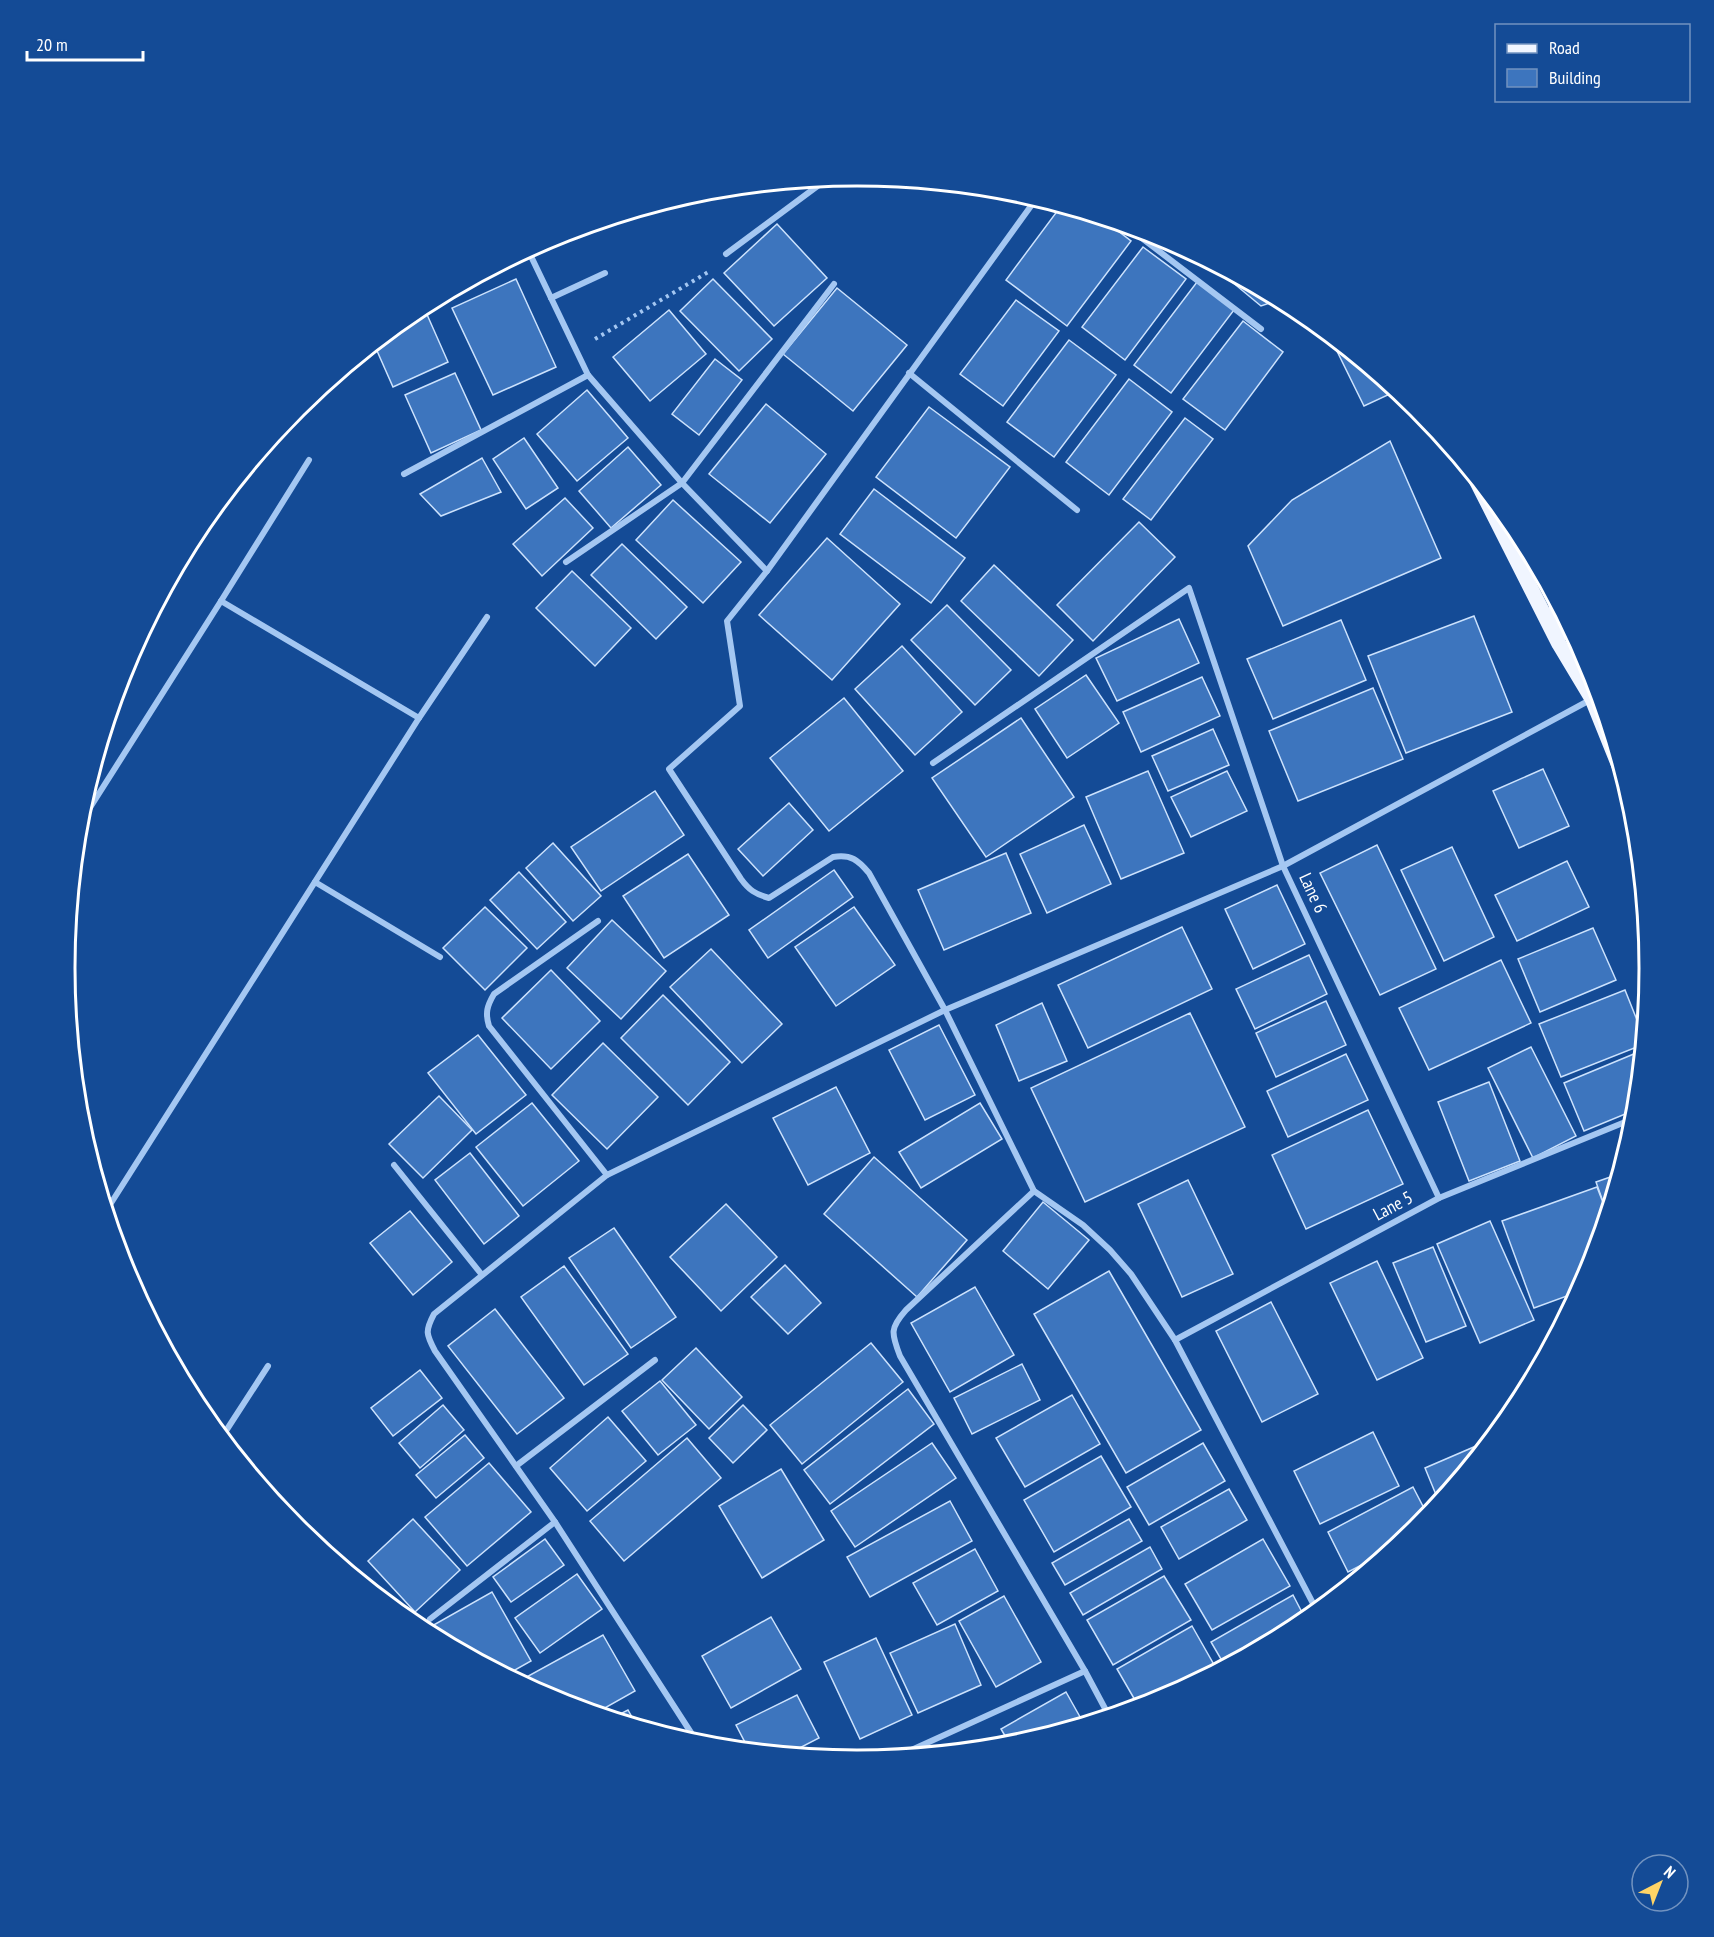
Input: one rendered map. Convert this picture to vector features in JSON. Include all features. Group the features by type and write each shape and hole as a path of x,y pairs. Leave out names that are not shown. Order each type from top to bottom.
{"main road":[{"path":"1494,516 1559,644 1587,691"},
{"path":"1557,622 1559,644"}],"street":[{"path":"726,254 815,188"},
{"path":"1030,207 767,571 727,621 740,706 669,769 748,890 756,895 768,898 833,857 843,855 854,858 869,873 945,1010 1034,1191 1083,1225 1131,1274 1175,1340 1313,1603"},
{"path":"1149,243 1261,329"},
{"path":"532,258 588,375 682,483 767,571"},
{"path":"551,298 605,273"},
{"path":"566,562 682,483 834,284"},
{"path":"909,373 1077,510"},
{"path":"405,474 588,375"},
{"path":"93,803 309,460"},
{"name":"Lane 6","path":"933,763 1189,588 1283,866 1439,1198"},
{"path":"221,602 419,718"},
{"path":"112,1202 419,718 487,617"},
{"path":"691,1732 555,1522 435,1351 429,1340 427,1328 434,1314 608,1175 945,1010 1283,866 1591,700"},
{"path":"315,882 440,957"},
{"path":"598,921 494,994 486,1015 489,1026 608,1175"},
{"name":"Lane 5","path":"1175,1340 1439,1198 1624,1123"},
{"path":"394,1165 482,1275"},
{"path":"1034,1191 906,1310 894,1323 894,1340 900,1356 1106,1710"},
{"path":"516,1466 655,1360"},
{"path":"226,1430 267,1366"},
{"path":"430,1619 555,1522"},
{"path":"915,1748 1085,1671"}],"path":[{"path":"576,350 711,270 726,254"}],"building":[{"path":"1056,212 1120,232 1131,241 1067,326 1006,280"},
{"path":"777,224 827,278 774,326 724,273"},
{"path":"1143,247 1186,279 1125,360 1082,327"},
{"path":"516,279 556,367 493,395 452,308"},
{"path":"713,279 772,339 739,371 680,311"},
{"path":"1197,282 1234,310 1171,393 1134,365"},
{"path":"1234,283 1268,304 1261,306"},
{"path":"837,288 907,345 853,411 783,354"},
{"path":"1016,300 1059,331 1003,406 960,374"},
{"path":"669,310 706,354 650,401 613,357"},
{"path":"427,315 448,362 393,387 377,351"},
{"path":"1243,321 1283,352 1225,430 1183,399"},
{"path":"1069,340 1116,375 1054,457 1007,422"},
{"path":"1337,351 1388,395 1364,406"},
{"path":"715,359 742,380 699,435 672,414"},
{"path":"455,373 481,430 431,453 405,395"},
{"path":"1129,379 1172,412 1109,495 1066,462"},
{"path":"587,390 628,438 577,481 537,434"},
{"path":"766,404 826,454 770,523 709,474"},
{"path":"929,407 1010,467 956,538 876,477"},
{"path":"1185,418 1213,439 1151,520 1123,499"},
{"path":"524,438 558,488 526,509 493,459"},
{"path":"1390,441 1441,558 1283,626 1248,546 1292,500"},
{"path":"628,447 661,485 611,528 579,491"},
{"path":"482,458 501,492 441,516 420,494"},
{"path":"874,489 965,558 931,603 840,534"},
{"path":"565,498 593,528 542,576 513,544"},
{"path":"673,500 741,562 703,603 636,540"},
{"path":"1139,522 1175,557 1093,641 1057,605"},
{"path":"827,538 900,604 832,680 759,615"},
{"path":"622,544 687,607 656,639 591,575"},
{"path":"994,565 1073,640 1039,676 961,601"},
{"path":"572,571 631,628 595,666 536,608"},
{"path":"947,605 1011,670 975,705 911,640"},
{"path":"1474,616 1512,712 1406,753 1368,656"},
{"path":"1179,619 1199,663 1117,701 1096,658"},
{"path":"1341,620 1366,680 1273,719 1247,659"},
{"path":"902,646 962,712 915,755 855,689"},
{"path":"1086,675 1119,723 1067,758 1035,709"},
{"path":"1202,677 1220,716 1141,752 1123,712"},
{"path":"1373,688 1403,759 1298,801 1269,731"},
{"path":"844,698 903,771 829,831 770,758"},
{"path":"1021,718 1074,797 986,857 932,778"},
{"path":"1213,729 1229,765 1168,791 1152,756"},
{"path":"1543,769 1569,826 1519,848 1493,791"},
{"path":"1148,771 1184,853 1121,879 1086,797"},
{"path":"1227,771 1247,811 1191,837 1171,797"},
{"path":"655,791 684,835 601,891 571,847"},
{"path":"789,803 813,830 763,876 738,849"},
{"path":"1084,825 1111,884 1047,913 1020,854"},
{"path":"553,843 601,896 573,921 526,868"},
{"path":"1377,845 1436,969 1380,995 1320,873"},
{"path":"1452,847 1494,937 1444,961 1401,870"},
{"path":"1006,853 1031,913 944,950 918,890"},
{"path":"688,854 729,915 664,958 623,896"},
{"path":"1567,861 1589,907 1517,941 1495,895"},
{"path":"834,870 853,897 768,958 749,930"},
{"path":"519,872 566,922 537,949 490,900"},
{"path":"1277,885 1305,944 1253,969 1225,909"},
{"path":"485,907 527,948 485,990 443,948"},
{"path":"854,907 895,965 836,1006 795,947"},
{"path":"612,920 666,971 621,1019 567,968"},
{"path":"1182,927 1212,989 1088,1048 1058,985"},
{"path":"1593,928 1616,980 1540,1012 1518,959"},
{"path":"711,949 782,1024 742,1063 670,987"},
{"path":"1309,955 1327,994 1255,1029 1236,989"},
{"path":"1501,960 1531,1023 1429,1070 1399,1008"},
{"path":"551,970 600,1021 551,1069 502,1018"},
{"path":"1625,990 1637,1020 1634,1048 1561,1077 1539,1024"},
{"path":"663,995 730,1062 688,1105 621,1038"},
{"path":"1326,1001 1346,1045 1276,1077 1256,1033"},
{"path":"1042,1003 1067,1061 1019,1081 996,1025"},
{"path":"1190,1013 1245,1127 1085,1202 1031,1088"},
{"path":"939,1025 975,1095 925,1120 889,1050"},
{"path":"478,1035 526,1095 476,1134 428,1073"},
{"path":"603,1043 658,1097 607,1149 552,1095"},
{"path":"1531,1047 1576,1136 1533,1158 1488,1068"},
{"path":"1346,1054 1368,1100 1288,1137 1267,1091"},
{"path":"1634,1054 1625,1114 1584,1131 1564,1083"},
{"path":"1489,1082 1520,1161 1469,1181 1438,1102"},
{"path":"836,1087 870,1153 808,1185 773,1118"},
{"path":"439,1096 472,1130 423,1178 389,1144"},
{"path":"532,1103 579,1161 523,1206 476,1147"},
{"path":"980,1103 1002,1139 921,1188 899,1152"},
{"path":"1368,1110 1403,1184 1306,1229 1272,1155"},
{"path":"470,1153 519,1216 484,1244 435,1180"},
{"path":"874,1157 967,1240 917,1297 824,1214"},
{"path":"1610,1177 1603,1201 1596,1182"},
{"path":"1188,1180 1233,1274 1182,1297 1138,1204"},
{"path":"1597,1187 1603,1202 1579,1268 1566,1296 1534,1308 1502,1221"},
{"path":"1043,1202 1089,1240 1048,1289 1003,1251"},
{"path":"726,1204 777,1257 721,1311 670,1257"},
{"path":"410,1211 452,1262 413,1295 370,1243"},
{"path":"1490,1221 1534,1320 1480,1343 1437,1244"},
{"path":"614,1228 676,1317 631,1348 569,1258"},
{"path":"1433,1247 1466,1326 1426,1342 1393,1263"},
{"path":"1377,1261 1423,1358 1377,1380 1330,1283"},
{"path":"785,1265 821,1303 788,1334 751,1297"},
{"path":"564,1266 628,1354 584,1385 521,1297"},
{"path":"1109,1271 1201,1430 1126,1473 1034,1314"},
{"path":"975,1287 1014,1355 950,1392 911,1323"},
{"path":"1271,1302 1318,1394 1262,1422 1216,1331"},
{"path":"495,1309 564,1398 517,1434 448,1346"},
{"path":"871,1343 903,1382 802,1464 770,1425"},
{"path":"696,1348 742,1397 709,1429 662,1380"},
{"path":"1022,1364 1040,1400 972,1434 954,1398"},
{"path":"420,1370 442,1398 393,1436 371,1408"},
{"path":"660,1381 696,1425 658,1455 622,1411"},
{"path":"908,1389 934,1424 830,1504 804,1470"},
{"path":"1072,1395 1100,1444 1025,1487 996,1438"},
{"path":"443,1405 464,1430 420,1468 399,1443"},
{"path":"743,1405 767,1430 733,1463 709,1438"},
{"path":"608,1417 646,1461 587,1511 550,1468"},
{"path":"1373,1432 1399,1486 1320,1524 1294,1471"},
{"path":"465,1435 484,1458 436,1498 416,1475"},
{"path":"687,1438 721,1478 624,1561 590,1521"},
{"path":"932,1443 956,1478 855,1547 831,1511"},
{"path":"1203,1443 1225,1481 1149,1525 1127,1487"},
{"path":"1476,1446 1436,1494 1425,1468"},
{"path":"1101,1456 1131,1507 1054,1552 1024,1500"},
{"path":"489,1463 531,1512 467,1566 425,1517"},
{"path":"781,1469 824,1540 762,1578 719,1506"},
{"path":"1413,1487 1423,1507 1373,1556 1348,1572 1328,1532"},
{"path":"1229,1489 1247,1520 1179,1559 1161,1527"},
{"path":"950,1501 972,1541 870,1597 847,1557"},
{"path":"413,1519 460,1570 415,1612 368,1561"},
{"path":"1129,1519 1142,1541 1065,1585 1052,1563"},
{"path":"545,1539 564,1565 511,1602 493,1577"},
{"path":"1263,1539 1290,1586 1212,1630 1185,1584"},
{"path":"1150,1547 1162,1569 1083,1615 1070,1593"},
{"path":"975,1549 998,1591 937,1625 913,1583"},
{"path":"577,1574 602,1609 540,1653 515,1618"},
{"path":"1164,1576 1191,1620 1113,1665 1087,1620"},
{"path":"492,1592 531,1661 513,1671 433,1625"},
{"path":"1293,1595 1302,1611 1222,1660 1211,1642"},
{"path":"1004,1596 1041,1662 996,1687 959,1621"},
{"path":"771,1617 801,1669 731,1708 702,1656"},
{"path":"955,1624 981,1685 918,1713 890,1653"},
{"path":"1192,1626 1214,1664 1134,1699 1117,1669"},
{"path":"603,1635 635,1691 604,1708 527,1677"},
{"path":"876,1638 912,1715 860,1739 824,1662"},
{"path":"1066,1692 1080,1717 1005,1736 1001,1729"},
{"path":"797,1695 819,1738 799,1748 755,1744 745,1742 736,1725"},
{"path":"628,1710 632,1717 621,1714"}]}
